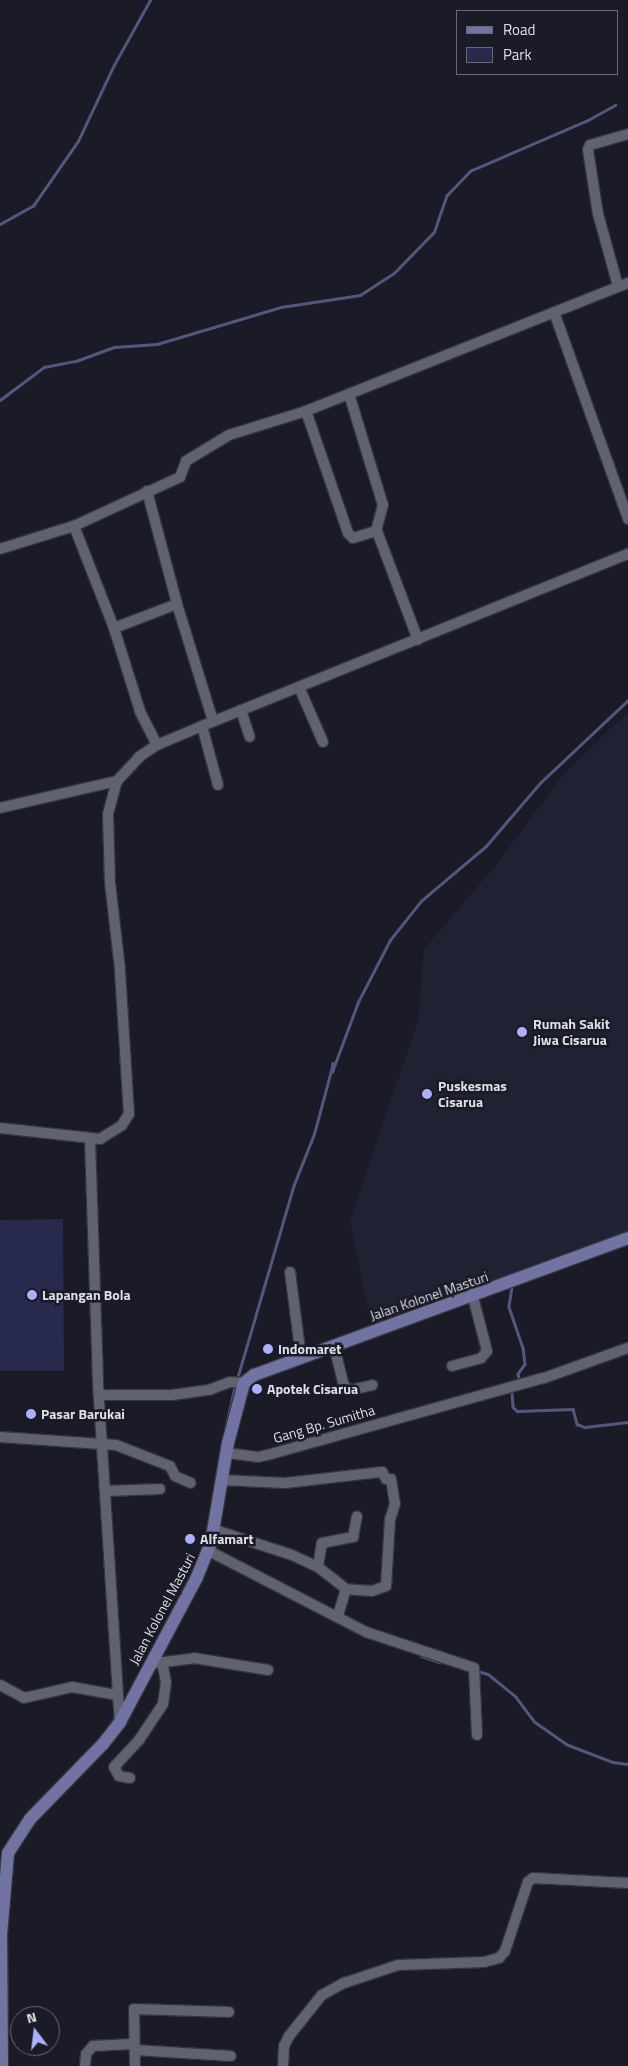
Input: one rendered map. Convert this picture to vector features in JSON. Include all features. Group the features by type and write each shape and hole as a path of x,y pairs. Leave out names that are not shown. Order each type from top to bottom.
{"main road":[{"name":"Jalan Kolonel Masturi","path":"2,2066 1,1935 8,1853 30,1819 104,1744 120,1722 156,1663 209,1551 239,1383 254,1375 302,1357 473,1297 628,1238"}],"street":[{"path":"0,549 74,526 146,490 180,478 186,461 229,435 306,411 623,284 598,214 588,150 590,145 628,134"},
{"path":"554,312 628,519"},
{"path":"349,394 383,505 376,531 418,640"},
{"path":"306,411 348,533 353,538 376,531"},
{"path":"146,490 177,604 214,721"},
{"path":"74,526 114,628 140,711 157,745"},
{"path":"0,1128 90,1140 106,1136 122,1124 129,1114 131,1099 110,882 108,814 117,781 139,757 157,745 214,721 628,554"},
{"path":"114,628 177,604"},
{"path":"299,687 324,742"},
{"path":"241,710 250,737"},
{"path":"202,726 218,785"},
{"path":"0,808 117,781"},
{"path":"90,1140 99,1395 120,1722"},
{"path":"290,1272 302,1357"},
{"path":"452,1366 481,1358 487,1352 473,1297"},
{"path":"334,1346 344,1386 351,1390 372,1385"},
{"name":"Gang Bp. Sumitha","path":"226,1453 264,1455 544,1378 628,1348"},
{"path":"99,1395 172,1395 239,1383"},
{"path":"0,1437 103,1443 131,1448 170,1466 174,1476 191,1483"},
{"path":"214,1530 274,1547 318,1567 346,1589 372,1591 386,1586 390,1519 395,1504 392,1482 386,1479 384,1473 285,1483 222,1480"},
{"path":"106,1492 160,1489"},
{"path":"318,1567 322,1543 353,1537 357,1516"},
{"path":"209,1551 374,1636 476,1670 477,1735"},
{"path":"338,1616 346,1589"},
{"path":"130,1778 119,1776 114,1768 139,1740 163,1704 166,1682 156,1663 194,1658 268,1670"},
{"path":"0,1686 24,1698 72,1687 117,1695"},
{"path":"283,2066 284,2046 289,2036 322,1995 344,1983 398,1965 484,1962 499,1958 505,1951 528,1882 533,1878 628,1883"},
{"path":"135,2066 133,2047 134,2009 229,2012"},
{"path":"85,2066 86,2054 93,2046 133,2047 231,2056"}],"shaded area":[{"name":"Rumah Sakit Jiwa Cisarua","path":"628,712 628,1232 373,1335 350,1220 418,1021 424,946 425,948 496,865 565,772"}],"green space":[{"name":"Lapangan Bola","path":"63,1219 64,1371 0,1371 0,1220"}],"waterway":[{"path":"0,224 33,206 78,141 114,65 150,0"},
{"path":"0,400 44,367 76,361 114,347 157,344 281,307 360,295 394,273 434,232 447,195 470,171 588,120 615,105"},
{"path":"237,1379 293,1187 314,1134 333,1063 332,1072 358,1002 390,940 421,901 486,846 540,783 628,700"},
{"path":"512,1287 509,1307 523,1348 525,1364 518,1374 520,1382"},
{"path":"225,1430 235,1385"},
{"path":"512,1392 513,1407 517,1411 573,1409 577,1424 585,1427 628,1422"},
{"path":"204,1546 217,1473"},
{"path":"421,1656 440,1662"},
{"path":"477,1671 488,1674 516,1697 535,1722 566,1744 613,1762 628,1764"}],"place":[{"name":"Rumah Sakit Jiwa Cisarua","path":"522,1032"},
{"name":"Puskesmas Cisarua","path":"427,1094"},
{"name":"Lapangan Bola","path":"32,1295"},
{"name":"Indomaret","path":"268,1349"},
{"name":"Apotek Cisarua","path":"257,1389"},
{"name":"Pasar Barukai","path":"31,1414"},
{"name":"Alfamart","path":"190,1539"}]}
